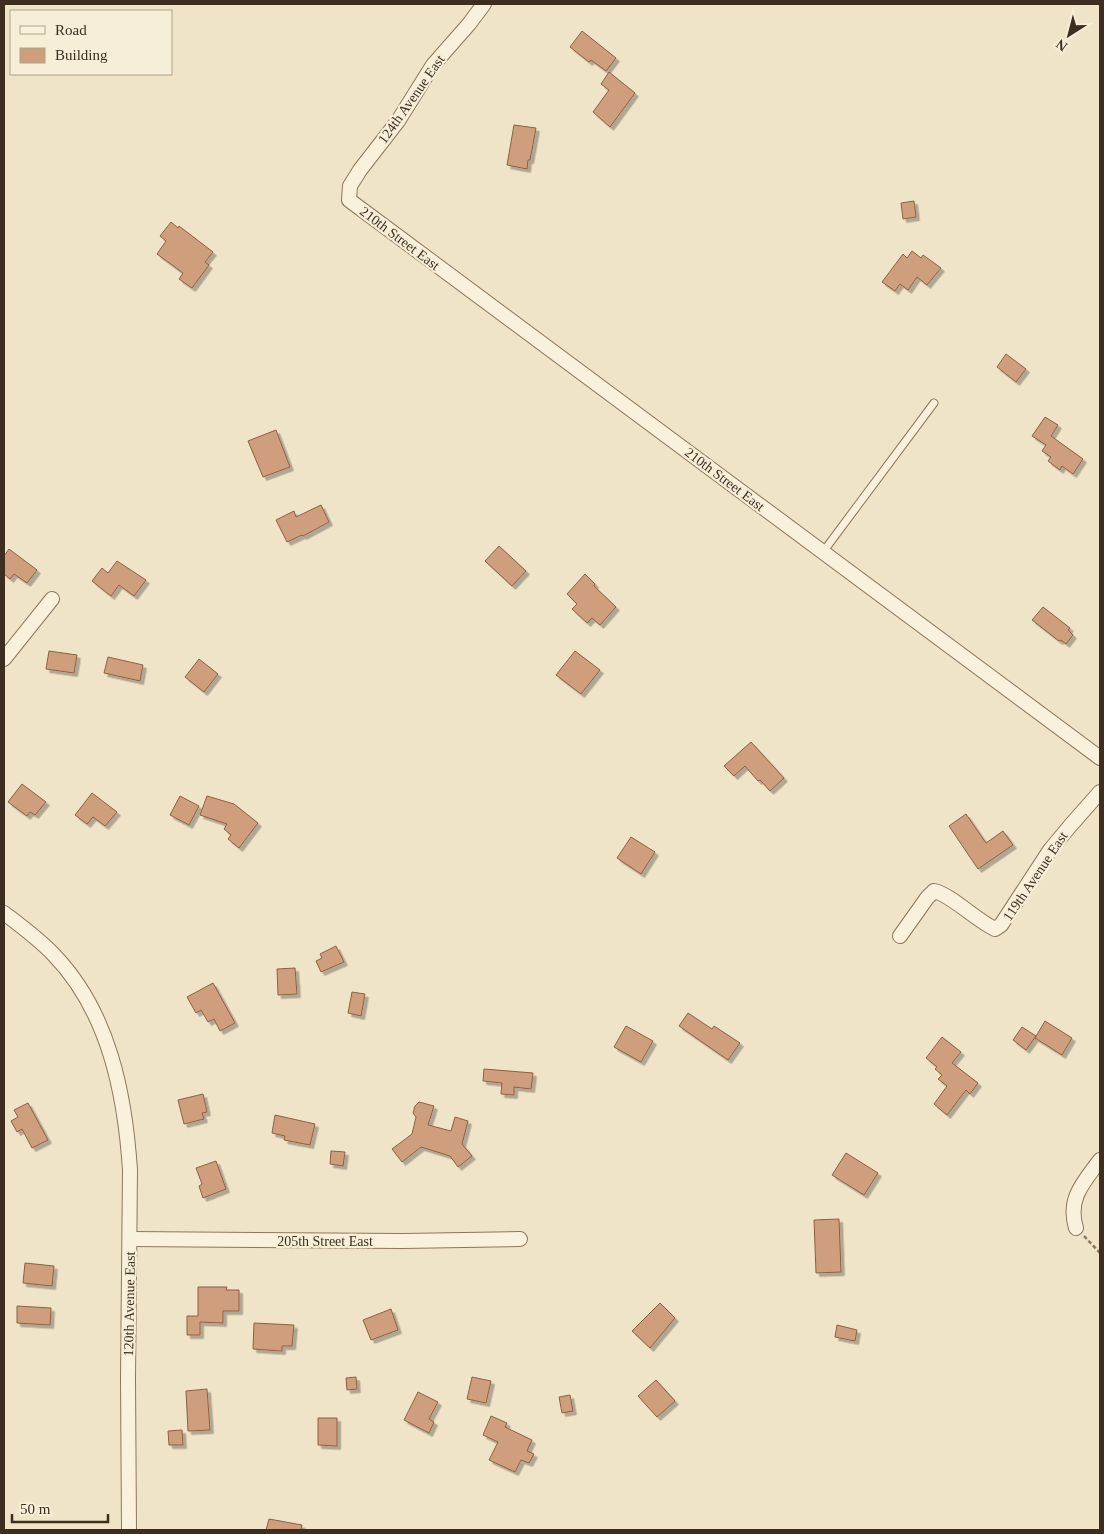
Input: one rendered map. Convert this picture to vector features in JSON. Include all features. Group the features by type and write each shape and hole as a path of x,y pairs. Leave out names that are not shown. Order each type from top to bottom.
{"street":[{"name":"124th Avenue East","path":"349,200 350,186 360,170 398,121 433,65 484,4"},
{"name":"210th Street East","path":"349,200 1100,758"},
{"path":"4,659 52,599"},
{"name":"119th Avenue East","path":"900,936 927,898 934,892 939,892 948,897 987,925 995,929 1001,926 1050,850 1100,792"},
{"name":"120th Avenue East","path":"4,913 53,954 74,980 95,1014 118,1078 128,1136 130,1239 128,1379 129,1530"},
{"path":"1076,1228 1072,1216 1074,1202 1080,1187 1100,1160"},
{"name":"205th Street East","path":"130,1239 407,1241 520,1239"}],"lane":[{"path":"823,552 934,402"}],"path":[{"path":"1076,1228 1100,1253"}],"building":[{"path":"582,31 616,58 606,71 591,60 589,62 570,47"},
{"path":"609,72 635,93 610,127 593,112 609,90 601,84"},
{"path":"514,125 536,128 527,169 507,165"},
{"path":"914,201 916,217 903,219 901,203"},
{"path":"171,222 213,252 205,262 209,265 192,288 179,279 183,273 157,254 166,241 160,236"},
{"path":"912,251 921,258 923,255 941,268 927,285 917,277 908,290 900,284 895,291 882,282 903,254 907,258"},
{"path":"1006,354 1026,369 1016,382 997,367"},
{"path":"1045,417 1058,425 1051,436 1083,459 1073,474 1062,466 1060,470 1048,461 1051,457 1042,451 1046,445 1032,436"},
{"path":"276,430 290,467 263,477 248,441"},
{"path":"321,505 329,522 287,542 276,520 294,511 296,517"},
{"path":"499,546 526,571 512,586 485,561"},
{"path":"9,549 37,570 27,583 14,574 10,579 4,574 4,556"},
{"path":"117,561 146,580 134,596 119,585 111,596 92,581 102,568 108,573"},
{"path":"585,574 595,584 594,586 616,607 600,625 592,618 587,623 572,609 577,604 567,594"},
{"path":"1043,607 1070,628 1068,630 1073,635 1066,644 1061,640 1059,641 1032,620"},
{"path":"49,651 77,655 74,673 46,669"},
{"path":"575,651 600,670 581,694 556,675"},
{"path":"108,657 143,665 140,681 104,673"},
{"path":"199,659 218,674 204,692 185,677"},
{"path":"751,742 784,778 770,791 745,766 734,776 724,766"},
{"path":"22,784 46,802 35,815 30,812 27,816 8,802"},
{"path":"92,793 117,812 105,826 93,817 87,824 75,815"},
{"path":"180,796 199,806 189,825 170,815"},
{"path":"207,796 234,804 258,823 239,848 228,839 231,835 224,829 227,824 200,815"},
{"path":"966,814 986,843 1003,831 1013,845 978,869 949,826"},
{"path":"631,837 655,852 641,874 617,858"},
{"path":"336,946 344,962 321,972 316,961 322,958 320,954"},
{"path":"295,968 297,994 278,995 277,969"},
{"path":"213,983 235,1023 220,1031 214,1019 208,1022 201,1010 196,1013 187,997"},
{"path":"352,992 365,994 361,1016 348,1013"},
{"path":"688,1013 712,1029 714,1026 740,1043 728,1060 679,1026"},
{"path":"1045,1021 1072,1038 1062,1055 1035,1038"},
{"path":"626,1026 653,1041 641,1062 614,1047"},
{"path":"1022,1027 1036,1036 1026,1050 1013,1040"},
{"path":"942,1037 961,1052 952,1063 978,1083 970,1094 966,1090 947,1115 934,1104 947,1086 938,1079 942,1075 935,1069 937,1067 926,1058"},
{"path":"484,1069 533,1073 531,1089 514,1087 514,1095 501,1094 502,1083 483,1081"},
{"path":"203,1094 207,1112 202,1113 204,1119 184,1124 178,1100"},
{"path":"419,1102 434,1106 428,1125 451,1131 455,1117 468,1121 462,1144 472,1156 458,1167 450,1156 421,1147 402,1162 392,1149 412,1134 416,1117 413,1113 415,1106"},
{"path":"28,1103 48,1140 32,1148 22,1129 17,1132 11,1121 18,1117 14,1110"},
{"path":"275,1115 315,1124 310,1145 284,1140 285,1136 272,1133"},
{"path":"331,1151 345,1152 343,1166 330,1164"},
{"path":"846,1153 878,1173 864,1195 832,1175"},
{"path":"216,1161 226,1189 203,1198 199,1186 202,1184 196,1168"},
{"path":"839,1219 841,1272 816,1273 814,1220"},
{"path":"25,1263 54,1266 52,1286 23,1283"},
{"path":"198,1287 227,1287 226,1290 239,1290 239,1311 223,1311 223,1323 200,1322 200,1335 187,1335 187,1316 198,1316"},
{"path":"660,1303 675,1318 650,1348 632,1331"},
{"path":"17,1306 51,1308 50,1325 17,1323"},
{"path":"391,1309 398,1330 371,1340 363,1320"},
{"path":"254,1323 294,1325 292,1346 282,1346 282,1351 253,1349"},
{"path":"837,1325 857,1330 855,1341 835,1337"},
{"path":"356,1377 357,1389 347,1390 346,1378"},
{"path":"472,1377 491,1381 486,1403 467,1399"},
{"path":"656,1380 675,1401 657,1417 638,1396"},
{"path":"207,1389 210,1430 188,1431 186,1391"},
{"path":"418,1392 438,1402 429,1419 434,1422 429,1433 404,1420"},
{"path":"570,1395 573,1411 562,1413 559,1397"},
{"path":"491,1416 507,1423 505,1427 532,1440 527,1451 534,1454 529,1463 521,1460 515,1472 489,1460 498,1442 483,1435"},
{"path":"318,1418 337,1418 337,1446 318,1445"},
{"path":"182,1430 183,1445 169,1445 168,1431"},
{"path":"269,1519 302,1525 301,1530 266,1530"}]}
